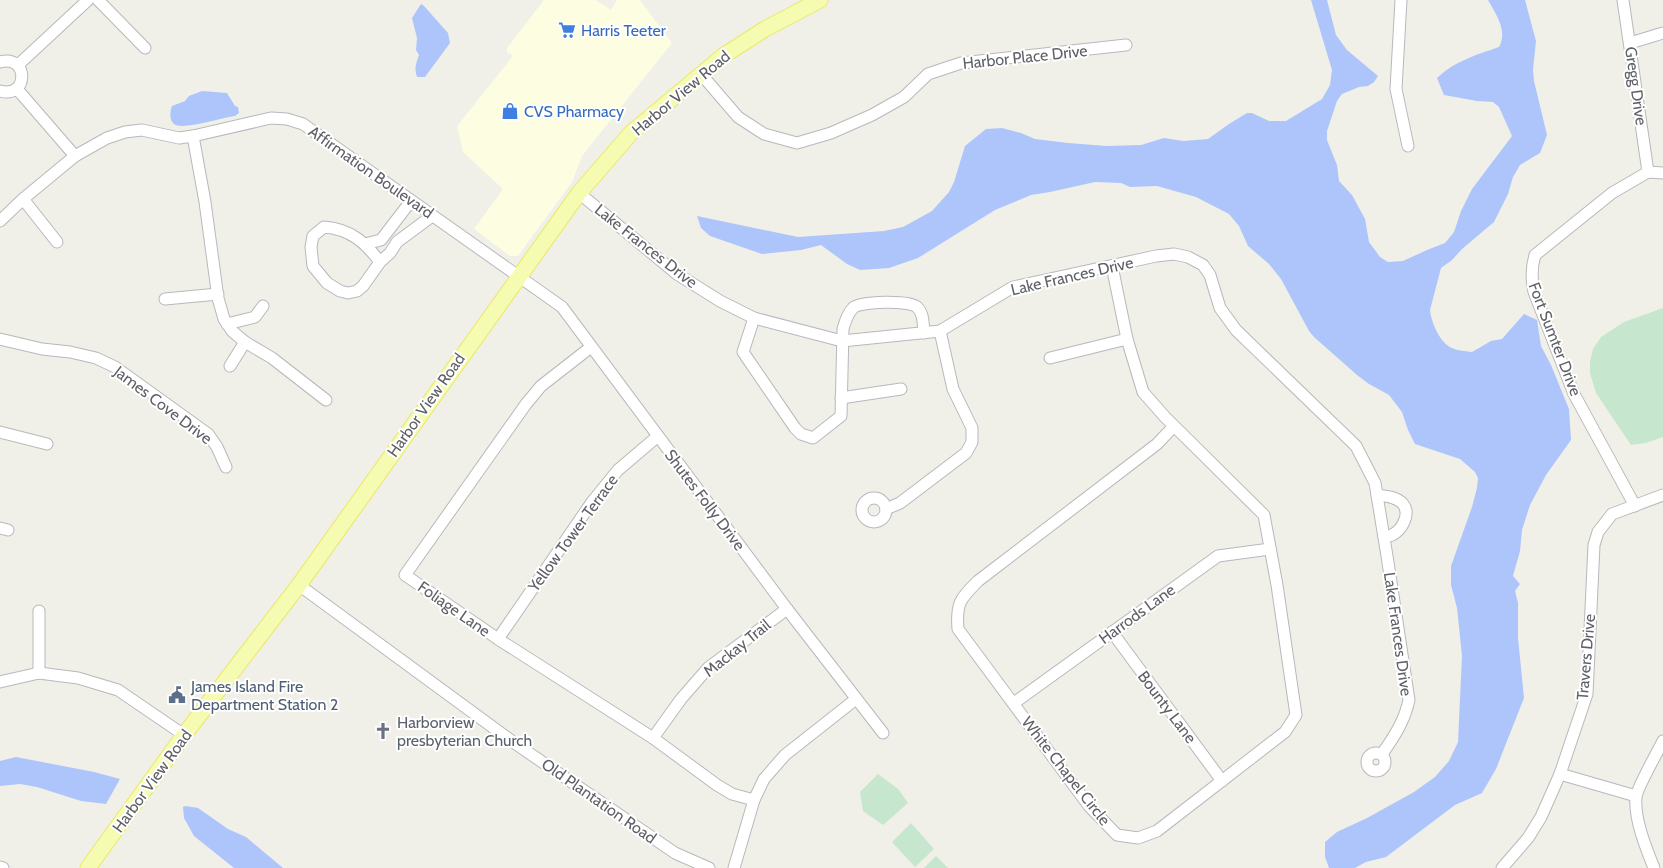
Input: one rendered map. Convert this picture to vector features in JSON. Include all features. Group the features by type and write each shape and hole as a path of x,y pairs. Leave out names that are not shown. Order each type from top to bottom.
{"main road":[{"name":"Harbor View Road","path":"88,868 184,735 298,585 579,193 631,132 701,74 741,43 820,0"}],"street":[{"path":"18,65 88,0"},
{"path":"98,0 144,48"},
{"path":"1401,0 1396,89 1408,146"},
{"name":"Gregg Drive","path":"1623,0 1648,172"},
{"path":"1630,43 1663,33"},
{"name":"Harbor Place Drive","path":"701,74 738,117 764,134 797,143 831,133 872,115 904,97 928,74 961,63 1126,45"},
{"path":"0,62 9,61 18,65 22,78 16,89 11,92 0,91"},
{"path":"16,89 75,156"},
{"name":"Affirmation Boulevard","path":"0,221 23,199 75,156 107,138 125,132 142,130 179,138 271,118 287,119 303,124 518,277"},
{"path":"193,136 218,294 224,319 232,331 272,358 326,400"},
{"path":"1648,172 1663,173"},
{"name":"Fort Sumter Drive","path":"1635,506 1574,394 1534,292 1531,278 1535,255 1612,193 1648,172"},
{"name":"Lake Frances Drive","path":"579,193 677,274 754,318 842,341 940,331 1013,287 1112,266 1174,254 1188,257 1203,265 1210,275 1220,308 1236,330 1356,446 1375,484 1409,700 1407,710 1396,734 1382,754"},
{"path":"23,199 57,242"},
{"path":"365,244 381,240 411,201"},
{"path":"380,262 365,244 348,232 338,228 324,227 313,236 310,247 313,266 327,283 340,291 348,293 357,291 363,286 397,242 432,216"},
{"name":"White Chapel Circle","path":"1112,266 1127,339 1143,392 1174,426 1264,515 1296,715 1285,732 1157,831 1138,838 1117,835 1089,806 958,629 957,612 963,596 978,581 1157,444 1174,426"},
{"name":"Shutes Folly Drive","path":"518,277 562,307 787,609 883,734"},
{"path":"165,299 218,294"},
{"path":"754,318 742,352 795,428 801,434 813,438 841,416 842,341 846,319 853,308 866,304 903,302 916,306 922,314 924,333"},
{"path":"227,324 255,318 263,306"},
{"path":"886,509 900,503 966,453 972,442 972,428 953,388 940,331"},
{"name":"James Cove Drive","path":"0,339 42,349 70,352 96,358 115,367 208,434 217,447 226,467"},
{"path":"1050,358 1127,339"},
{"path":"230,366 246,342"},
{"name":"Foliage Lane","path":"591,348 541,386 526,404 405,574 498,639 653,738 732,794 754,800"},
{"path":"841,398 900,389"},
{"path":"0,432 47,444"},
{"name":"Yellow Tower Terrace","path":"498,639 592,502 618,470 658,436"},
{"path":"1377,495 1396,498 1404,506 1406,514 1403,524 1397,531 1392,535 1384,536"},
{"path":"1635,506 1663,495"},
{"name":"Travers Drive","path":"1502,868 1528,838 1537,824 1560,774 1586,694 1594,545 1598,532 1612,514 1635,506"},
{"name":"Harrods Lane","path":"1014,703 1218,556 1270,549"},
{"name":"Old Plantation Road","path":"298,585 513,742 675,853 708,868"},
{"name":"Mackay Trail","path":"653,738 681,699 708,668 787,609"},
{"path":"39,611 39,673"},
{"name":"Bounty Lane","path":"1112,632 1222,781"},
{"path":"0,682 39,673 78,678 118,690 184,735"},
{"path":"734,868 754,800 764,779 785,755 856,699"},
{"path":"1654,868 1648,848 1641,836 1636,796 1663,741"},
{"path":"1560,774 1636,796"}],"shaded area":[{"path":"544,0 596,0 611,10 617,0 640,0 672,43 582,156 572,182 518,256 510,256 474,229 503,189 463,152 457,126 513,56 507,52 507,48"},
{"path":"1663,308 1663,437 1646,443 1631,445 1596,393 1590,373 1593,349 1601,337 1624,322"},
{"path":"878,774 898,789 908,803 883,825 863,811 860,792"},
{"path":"911,823 934,849 915,867 892,842"},
{"path":"936,856 948,868 924,868"}],"water":[{"path":"1311,0 1327,0 1336,35 1347,50 1378,76 1368,86 1359,87 1342,94 1337,101 1327,131 1327,140 1337,165 1339,181 1352,195 1365,219 1369,242 1380,257 1388,262 1403,261 1445,243 1454,232 1461,211 1472,189 1512,136 1499,107 1493,102 1444,95 1437,78 1458,63 1499,47 1502,29 1488,0 1525,0 1536,41 1533,70 1534,81 1547,135 1540,153 1520,165 1494,222 1441,268 1430,310 1434,326 1444,342 1454,349 1472,352 1491,341 1502,339 1524,314 1537,320 1541,346 1569,409 1571,440 1546,475 1530,505 1522,530 1520,551 1513,576 1520,584 1515,591 1518,603 1518,638 1524,698 1496,769 1482,793 1455,805 1386,857 1366,862 1355,868 1329,868 1325,857 1325,842 1337,832 1414,792 1435,777 1449,761 1458,742 1462,656 1457,608 1451,585 1451,566 1472,507 1478,478 1475,472 1460,459 1415,444 1402,412 1389,395 1357,375 1314,337 1281,279 1269,264 1248,246 1239,226 1229,214 1196,197 1157,186 1130,187 1121,183 1095,182 1031,195 995,210 918,258 889,268 860,270 847,264 821,245 801,250 762,254 710,236 701,228 697,216 798,237 884,231 903,227 932,211 949,192 965,146 986,129 1002,128 1035,139 1107,146 1141,145 1164,138 1183,141 1208,139 1247,113 1252,113 1269,121 1286,121 1322,99 1330,85 1332,70"},
{"path":"421,4 448,33 450,43 425,77 417,77 416,63 419,55 416,50 417,38 412,18"},
{"path":"202,91 227,93 235,106 238,107 239,113 235,116 194,125 178,126 174,124 170,113 172,106"},
{"path":"16,757 120,779 106,804 81,801 37,787 20,784 0,786 0,761"},
{"path":"183,807 198,808 228,829 246,837 283,868 234,868 194,836 184,818"}],"place":[{"name":"Harris Teeter","path":"567,30"},
{"name":"CVS Pharmacy","path":"510,111"},
{"name":"James Island Fire Department Station 2","path":"177,695"},
{"name":"Harborview presbyterian Church","path":"383,731"}]}
